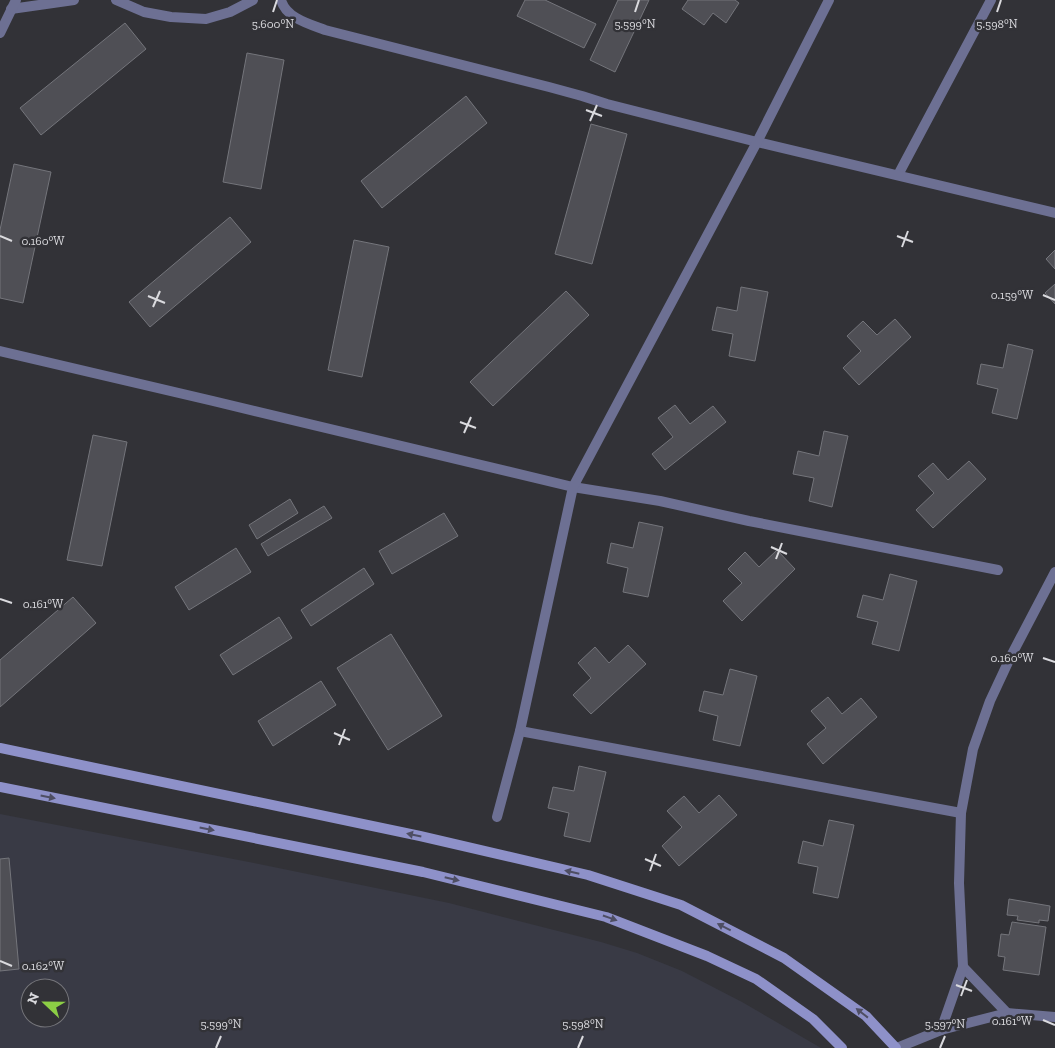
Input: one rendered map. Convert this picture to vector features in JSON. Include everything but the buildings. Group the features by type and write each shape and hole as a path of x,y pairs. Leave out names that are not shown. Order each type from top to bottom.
{"main road":[{"path":"0,748 420,836 588,875 681,905 784,958 866,1016 896,1048"},
{"path":"0,787 424,872 606,917 707,956 756,979 813,1019 842,1048"}],"street":[{"path":"0,33 14,5 74,0"},
{"path":"116,0 144,12 171,17 206,19 230,12 253,0"},
{"path":"281,0 283,7 297,19 325,30 757,142 1055,213"},
{"path":"497,817 520,731 572,487 757,142 829,0"},
{"path":"898,175 990,0"},
{"path":"0,351 572,487 660,501 749,521 998,570"},
{"path":"941,1030 963,967 959,884 961,813 973,749 990,701 1055,572"},
{"path":"520,731 961,813"},
{"path":"963,967 1007,1013"},
{"path":"896,1048 941,1030 1007,1013 1055,1018"}],"shaded area":[{"path":"0,814 449,903 601,942 637,953 682,971 742,1002 821,1048 0,1048"}]}
